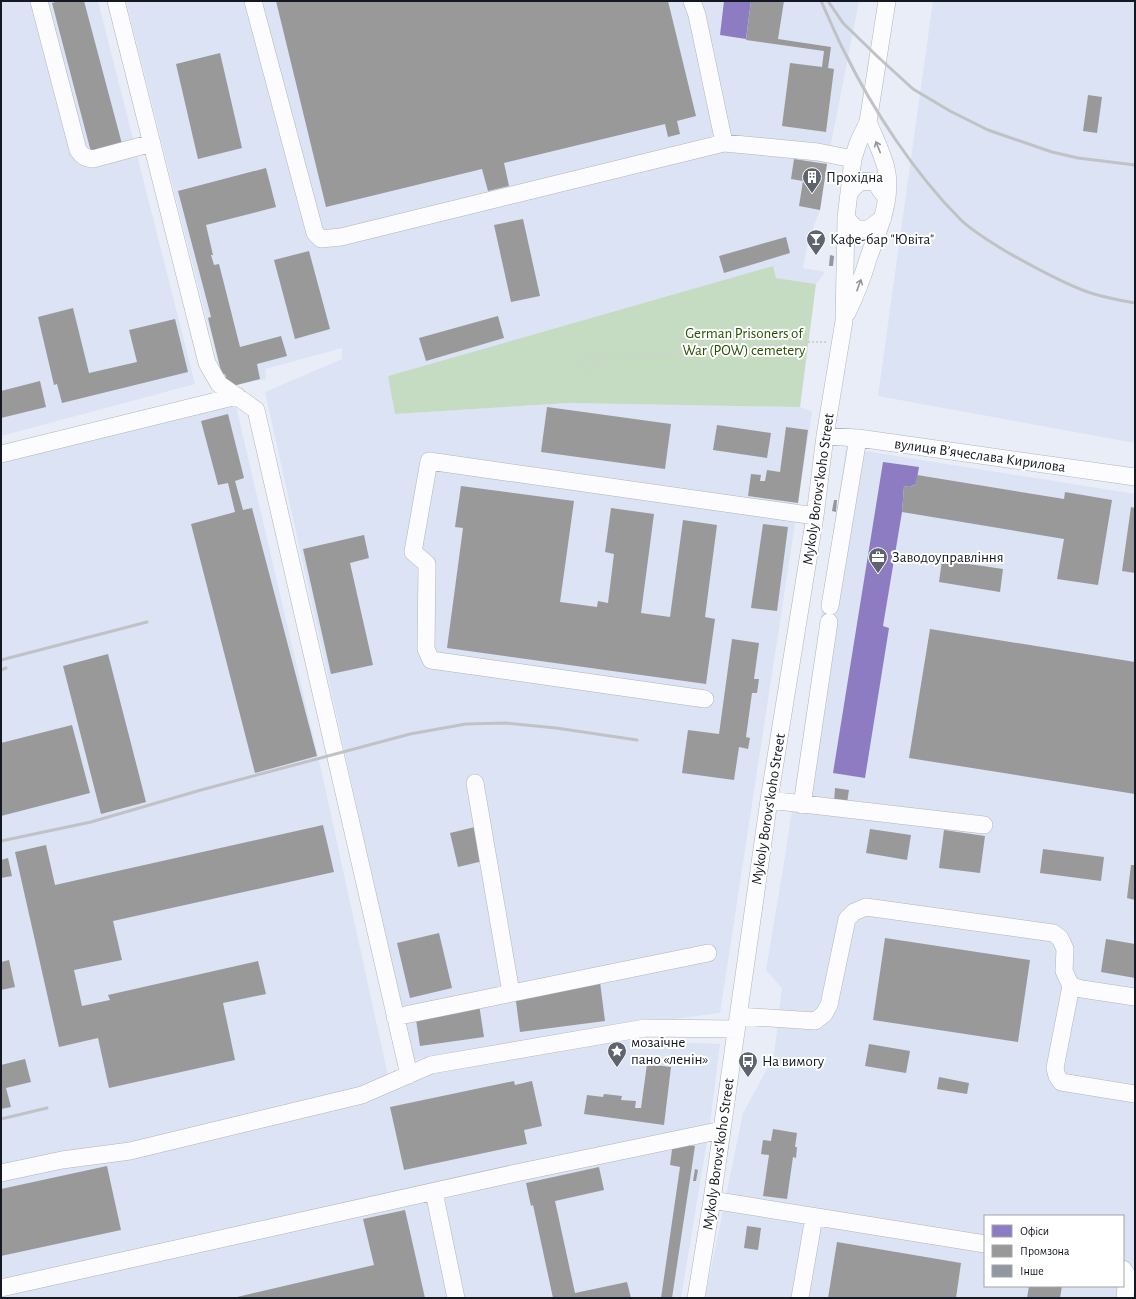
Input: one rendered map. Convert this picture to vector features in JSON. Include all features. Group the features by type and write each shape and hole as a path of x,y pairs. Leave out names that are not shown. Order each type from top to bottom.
{"street":[{"path":"39,1 78,150 81,155 86,158 93,159 152,143"},
{"path":"116,1 207,363 219,384 256,410 409,1075"},
{"path":"253,1 315,233 321,239 341,237 724,142 818,152 853,159"},
{"path":"692,1 697,15 724,142"},
{"name":"Mykoly Borovs'koho Street","path":"696,1298 712,1200 769,800 844,321 846,218 853,159 858,143 868,122 886,1"},
{"name":"Mykoly Borovs'koho Street","path":"844,321 857,292 883,218 886,198 886,169 868,122"},
{"path":"849,193 860,181 874,182 886,198"},
{"path":"846,218 856,229 869,229 883,218"},
{"path":"1,454 236,396"},
{"name":"вулиця Вʼячеслава Кирилова","path":"825,436 858,438 1135,477"},
{"path":"802,804 858,438"},
{"path":"705,699 431,660 426,649 427,564 413,552 429,461 814,516"},
{"path":"475,783 511,993"},
{"path":"769,800 984,825"},
{"path":"1,1173 62,1160 130,1151 346,1099 373,1091 431,1065 645,1028 737,1023 815,1021 824,1014 829,1005 847,919 854,912 866,907 1052,933 1060,938 1065,949 1064,971 1071,986 1055,1068 1057,1076 1061,1082 1135,1094"},
{"path":"395,1017 708,954"},
{"path":"1071,986 1135,997"},
{"path":"1,1288 722,1130"},
{"path":"434,1192 456,1298"},
{"path":"712,1200 984,1244"},
{"path":"800,1298 814,1217"},
{"path":"1124,1270 1127,1275 1125,1298"}],"path":[{"path":"598,359 596,367 592,369 587,370 583,366 582,360 584,356 594,355 598,359 808,342 840,342"}],"shaded area":[{"path":"1,1 98,1 195,384 1,436"},
{"path":"126,1 859,1 827,164 820,210 808,241 803,268 825,272 816,284 776,278 773,266 388,376 395,414 569,403 800,407 812,412 720,1013 602,1028 413,1060 265,392 342,359 342,348 265,369 266,379 224,387"},
{"path":"933,1 1135,1 1135,443 878,396"},
{"path":"235,402 322,774 388,1076 617,1040 720,1044 710,1123 681,1298 1,1298 1,463"},
{"path":"846,448 1135,494 1135,1298 705,1298 743,1113 774,1056 782,988 766,970 785,857"}],"green space":[{"name":"German Prisoners of War (POW) cemetery","path":"773,266 776,278 816,284 800,407 569,403 395,414 388,376"}],"building: Офіси":[{"path":"724,1 751,1 746,39 720,35"},
{"path":"883,462 919,467 916,484 909,487 904,486 902,512 883,626 889,628 865,778 833,773"}],"building: Промзона":[{"path":"59,1 84,1 122,144 91,152 52,3"},
{"path":"276,1 668,1 696,116 677,121 680,134 668,137 665,124 504,163 509,186 488,191 482,169 326,207"},
{"path":"751,1 784,1 778,39 831,47 828,68 834,69 826,132 782,126 790,63 822,67 824,51 746,40"},
{"path":"220,53 242,148 198,159 176,64"},
{"path":"1088,95 1102,97 1097,133 1083,131"},
{"name":"Прохідна","path":"794,159 827,164 820,210 799,206 803,181 791,179"},
{"path":"266,168 276,207 206,225 213,255 211,255 214,265 219,264 240,347 281,336 287,356 257,364 260,379 233,386 229,384 228,380 227,381 225,374 222,375 208,318 211,317 178,191"},
{"path":"523,219 540,296 511,302 494,225"},
{"path":"786,237 790,253 724,273 719,256"},
{"path":"309,251 330,329 295,339 274,260"},
{"path":"73,308 89,373 137,362 129,330 175,319 188,372 62,403 57,384 54,385 38,317"},
{"path":"498,316 504,338 426,361 419,338"},
{"path":"40,381 46,407 1,418 1,391"},
{"path":"547,407 671,424 665,469 541,452"},
{"path":"228,414 244,478 235,481 243,510 252,508 317,756 255,773 191,524 235,512 228,483 218,485 201,421"},
{"path":"717,425 771,433 767,458 713,450"},
{"path":"786,427 808,430 798,503 748,496 751,474 761,475 760,481 765,481 767,470 780,472"},
{"path":"917,475 1064,499 1065,492 1112,500 1098,585 1057,579 1064,539 902,512 904,486 909,487 916,484"},
{"path":"461,486 574,501 560,602 597,607 598,601 608,603 614,554 605,552 611,508 654,514 641,613 670,617 683,520 717,525 705,617 715,619 706,684 447,648 463,528 455,527"},
{"path":"1131,507 1135,508 1135,573 1122,571"},
{"path":"763,524 788,527 777,611 751,608"},
{"path":"364,535 369,558 350,563 373,665 331,674 303,549"},
{"path":"942,560 1003,569 1000,592 939,582"},
{"path":"930,629 1135,662 1135,794 909,758"},
{"path":"732,639 759,643 754,679 759,679 757,693 752,693 746,737 750,738 748,749 739,747 734,780 682,773 688,730 719,734"},
{"path":"108,654 146,802 101,814 63,666"},
{"path":"72,725 90,793 1,816 1,743"},
{"path":"835,788 849,790 847,803 834,802"},
{"path":"323,825 334,872 113,921 122,960 74,970 82,1006 110,1000 108,995 258,961 266,994 223,1003 235,1060 109,1088 98,1038 59,1047 15,852 46,845 55,885"},
{"path":"475,827 483,861 458,867 450,833"},
{"path":"870,829 911,835 907,860 866,853"},
{"path":"944,830 985,836 980,873 939,868"},
{"path":"1043,849 1104,857 1101,881 1040,873"},
{"path":"8,858 12,876 1,878 1,860"},
{"path":"1131,865 1135,865 1135,900 1127,898"},
{"path":"439,933 452,988 410,998 397,943"},
{"path":"885,938 1030,960 1018,1042 873,1020"},
{"path":"1106,939 1135,944 1135,978 1101,972"},
{"path":"9,960 15,987 1,990 1,962"},
{"path":"600,982 605,1021 520,1032 515,994"},
{"path":"479,1004 484,1037 420,1046 415,1013"},
{"path":"869,1044 910,1051 906,1073 865,1066"},
{"path":"25,1059 31,1082 6,1088 11,1107 1,1109 1,1065"},
{"path":"647,1064 671,1067 664,1125 584,1114 587,1095 603,1097 604,1094 622,1096 621,1100 636,1101 635,1108 641,1108"},
{"path":"939,1077 969,1083 967,1094 937,1089"},
{"path":"514,1081 515,1085 532,1081 542,1126 524,1130 527,1144 404,1170 390,1107"},
{"path":"773,1129 797,1133 795,1147 797,1147 796,1158 793,1157 787,1199 763,1196 769,1155 761,1154 763,1140 771,1141"},
{"path":"673,1142 695,1146 672,1298 661,1298 680,1167 670,1165"},
{"path":"107,1166 121,1230 1,1256 1,1189"},
{"path":"599,1167 604,1190 555,1201 575,1293 627,1282 631,1298 553,1298 533,1205 531,1206 526,1183"},
{"path":"695,1169 698,1170 696,1181 693,1181"},
{"path":"405,1210 425,1298 233,1298 374,1265 363,1219"},
{"path":"747,1226 761,1228 758,1250 744,1248"},
{"path":"837,1242 961,1263 956,1298 828,1298"},
{"path":"1029,1287 1062,1287 1060,1298 1027,1298"}],"building: Інше":[{"path":"830,255 834,256 833,266 829,266"},
{"path":"834,500 837,500 836,512 832,511"}],"railway":[{"path":"821,1 856,75 882,119 911,162 943,201 965,224 976,233 1007,252 1055,278 1091,293 1135,303"},
{"path":"828,1 843,23 913,89 950,111 988,130 1052,152 1078,158 1135,165"},
{"path":"1,660 147,622"},
{"path":"1,670 6,668"},
{"path":"1,841 91,822 201,790 410,734 466,724 506,723 556,728 637,740"},
{"path":"1,1119 47,1108"}],"place":[{"name":"Прохідна","path":"812,194"},
{"name":"Кафе-бар \"Ювіта\"","path":"816,256"},
{"name":"Заводоуправління","path":"878,574"},
{"name":"мозаїчне пано «ленін»","path":"617,1068"},
{"name":"На вимогу","path":"748,1078"}]}
